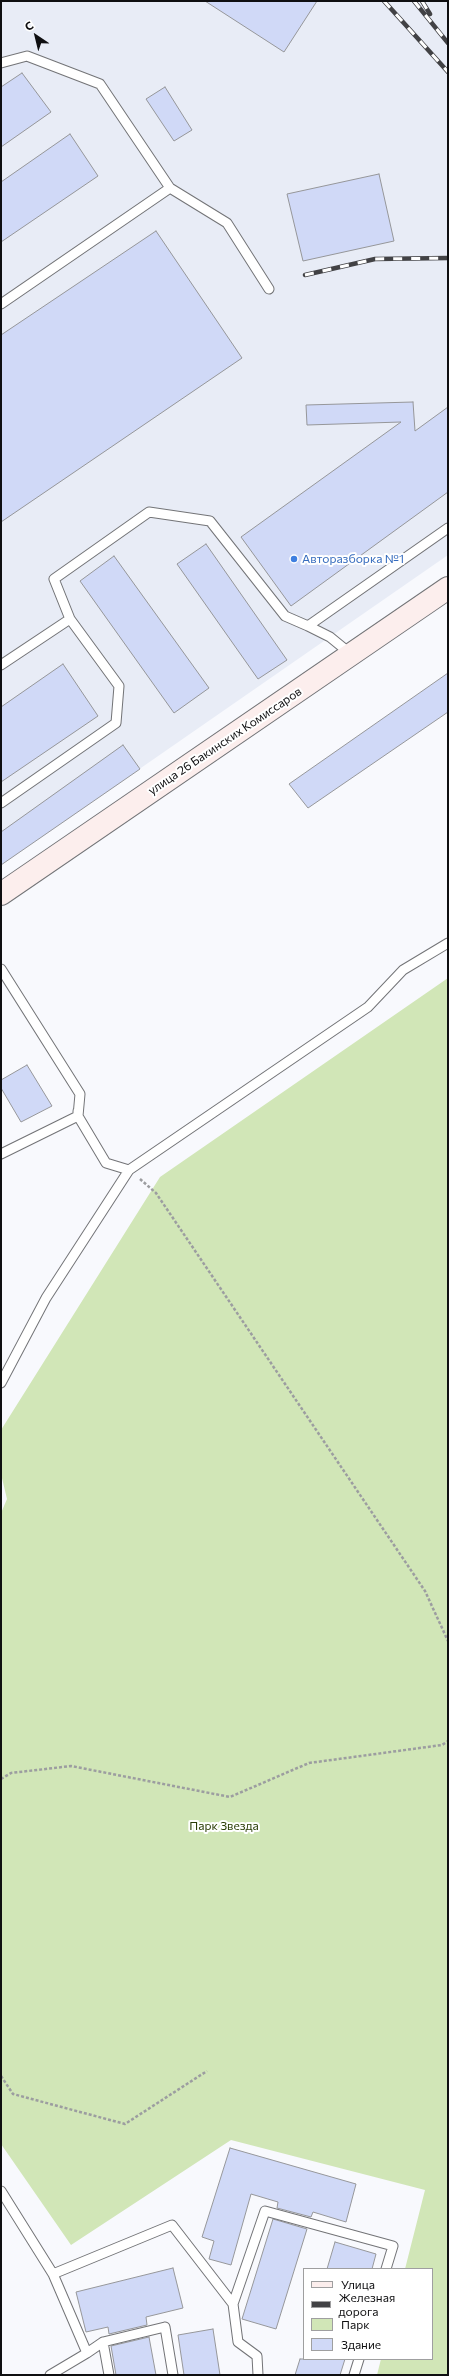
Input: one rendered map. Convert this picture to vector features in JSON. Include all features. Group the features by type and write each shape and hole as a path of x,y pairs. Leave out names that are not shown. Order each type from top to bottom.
{"main road":[{"name":"улица 26 Бакинских Комиссаров","path":"1,894 448,588"}],"lane":[{"path":"1,63 28,56 100,84 170,188 227,223 269,289"},
{"path":"1,304 170,188"},
{"path":"1,803 116,723 119,686 70,618 54,579 149,512 210,521 285,616 330,637 352,655"},
{"path":"308,626 448,528"},
{"path":"1,665 70,618"},
{"path":"1,1383 46,1298 129,1170 368,1007 403,970 448,943"},
{"path":"1,969 80,1094 78,1116 106,1163 129,1170"},
{"path":"1,1154 78,1116"},
{"path":"1,2191 53,2274 87,2353"},
{"path":"258,2375 258,2356 238,2342 233,2304 265,2211 393,2246 386,2268"},
{"path":"53,2274 172,2226 233,2304"},
{"path":"50,2375 103,2342 165,2327 172,2375"},
{"path":"103,2342 108,2375"},
{"path":"354,2375 359,2360"}],"path":[{"path":"129,1170 156,1193 421,1584 448,1642"},
{"path":"1,1779 11,1773 71,1766 230,1798 310,1763 442,1745 448,1741"},
{"path":"1,2076 13,2094 125,2124 207,2071"}],"shaded area":[{"path":"1,1 448,1 448,555 1,865"}],"green space":[{"name":"Парк Звезда","path":"448,978 448,2375 377,2375 381,2360 433,2360 433,2268 405,2268 425,2190 231,2140 71,2245 1,2144 1,1513 7,1499 1,1474 1,1430 160,1177"}],"building":[{"path":"205,1 317,1 284,52"},
{"path":"22,73 51,112 1,147 1,87"},
{"path":"165,87 192,130 174,141 146,99"},
{"path":"70,134 98,176 1,242 1,182"},
{"path":"379,174 394,241 303,261 287,194"},
{"path":"156,231 242,358 1,522 1,335"},
{"path":"413,402 415,431 448,407 448,492 291,606 241,537 401,422 307,425 306,405"},
{"path":"206,544 287,660 258,679 177,564"},
{"path":"114,556 209,688 174,713 80,581"},
{"path":"63,664 98,716 1,782 1,707"},
{"path":"448,673 448,712 308,808 289,784"},
{"path":"123,745 140,769 1,865 1,832"},
{"path":"27,1065 52,1106 21,1122 1,1088 1,1080"},
{"path":"230,2148 356,2184 346,2222 313,2212 311,2217 277,2208 278,2202 251,2194 231,2265 209,2259 214,2241 202,2237"},
{"path":"273,2219 307,2229 276,2329 242,2319"},
{"path":"335,2242 376,2254 372,2268 327,2268"},
{"path":"173,2268 183,2308 146,2317 147,2325 109,2334 108,2327 86,2332 76,2292"},
{"path":"213,2329 220,2375 184,2375 178,2335"},
{"path":"149,2337 156,2375 116,2375 111,2346"},
{"path":"300,2359 345,2360 340,2375 295,2375"}],"railway":[{"path":"384,1 448,72"},
{"path":"414,1 448,43"},
{"path":"422,1 430,14"},
{"path":"305,275 375,259 448,258"}],"place":[{"name":"Авторазборка №1","path":"294,559"}]}
